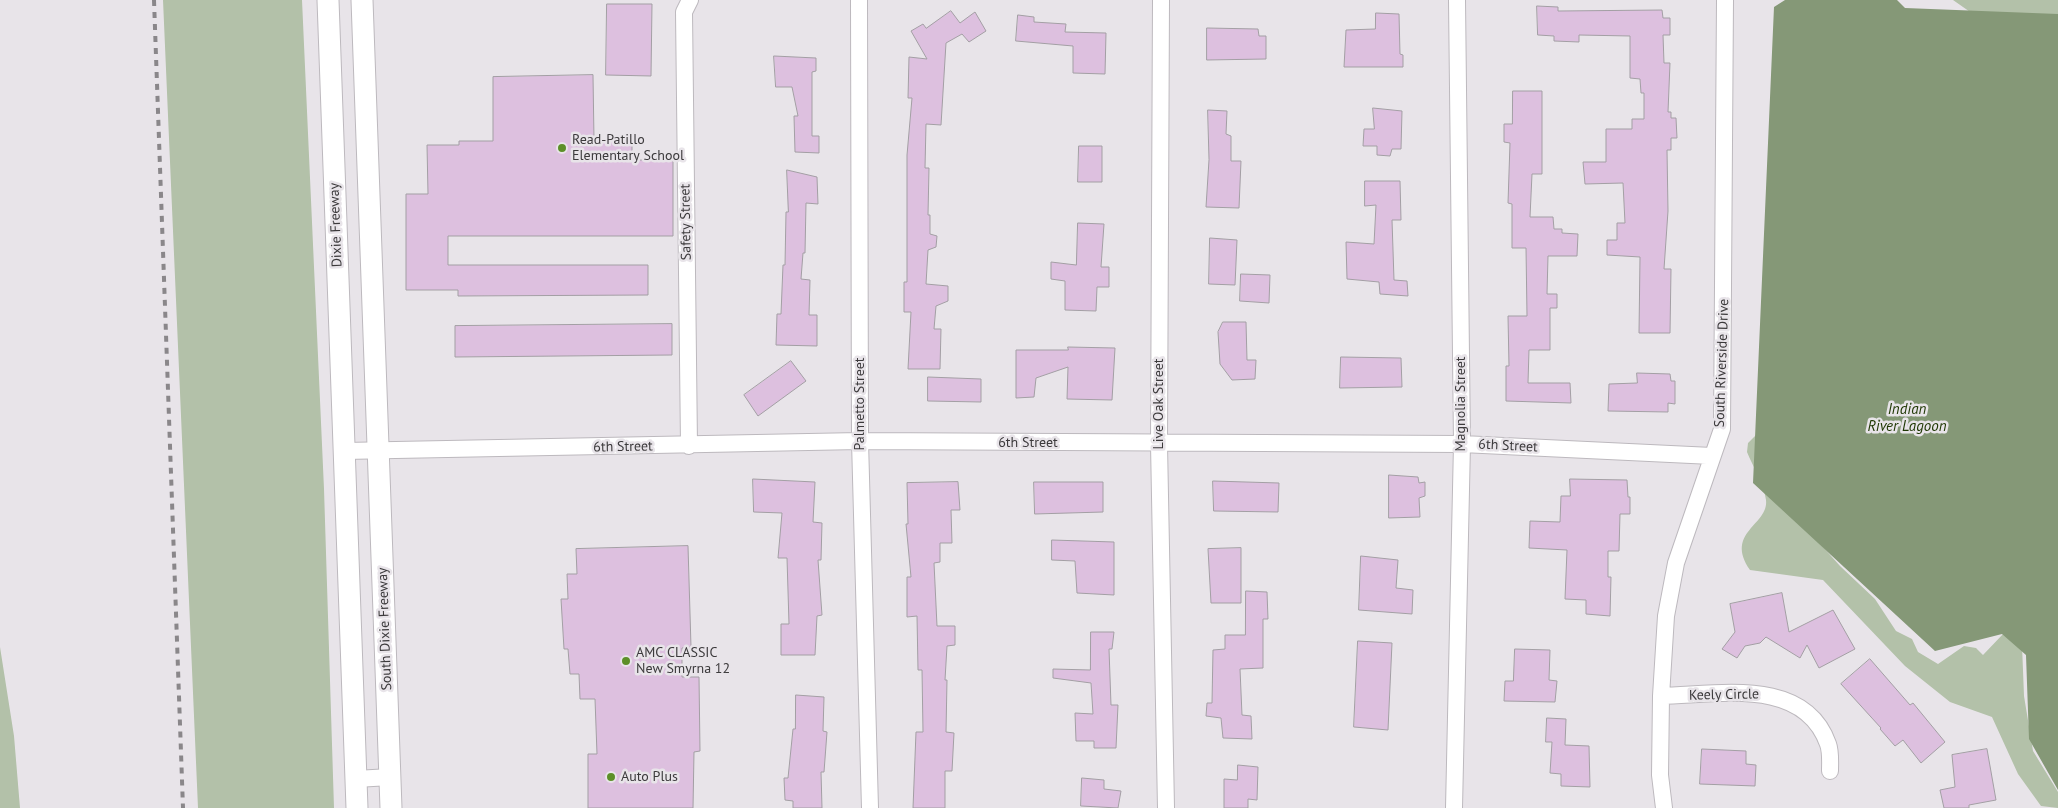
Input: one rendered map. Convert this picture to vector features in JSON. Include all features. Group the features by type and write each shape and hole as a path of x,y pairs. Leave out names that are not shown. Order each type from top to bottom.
{"main road":[{"name":"Dixie Freeway","path":"328,0 344,451"},
{"path":"362,0 378,450"},
{"name":"South Dixie Freeway","path":"378,450 391,808"},
{"path":"344,451 357,808"}],"street":[{"name":"Safety Street","path":"689,446 684,12 690,0"},
{"name":"Palmetto Street","path":"859,0 860,441 870,808"},
{"name":"Live Oak Street","path":"1161,0 1159,444 1166,808"},
{"name":"Magnolia Street","path":"1454,808 1462,444 1457,0"},
{"name":"South Riverside Drive","path":"1664,808 1660,775 1661,696 1666,616 1676,563 1722,429 1725,0"},
{"name":"6th Street","path":"344,451 689,446 860,441 1159,444 1462,444 1712,456"},
{"name":"Keely Circle","path":"1661,696 1764,694 1790,701 1813,718 1825,738 1828,745 1830,771"},
{"path":"356,779 390,777"}],"shaded area":[{"path":"163,0 302,0 324,489 334,808 198,808"},
{"path":"1953,0 2058,0 2058,19 1983,21"},
{"path":"1760,431 1798,519 1840,566 1875,599 1896,631 1912,639 1918,652 1938,664 1964,646 1976,648 1983,655 2004,633 2022,645 2024,696 2033,751 2058,792 2058,808 2041,806 2018,774 1992,717 1950,702 1905,666 1823,580 1750,570 1743,557 1742,547 1744,538 1761,516 1765,509 1766,500 1761,482 1747,452 1748,443"},
{"path":"0,647 14,736 20,808 0,808"}],"water":[{"name":"Indian River Lagoon","path":"1785,0 1897,0 1905,8 2058,14 2058,790 2029,739 2026,655 2002,634 1935,651 1753,483 1774,7"}],"building":[{"path":"607,4 652,4 651,76 606,75"},
{"path":"1537,6 1558,7 1558,11 1662,10 1663,18 1670,18 1670,35 1663,35 1664,63 1670,63 1668,112 1671,112 1671,118 1676,118 1677,138 1671,138 1671,150 1667,150 1668,211 1664,269 1671,269 1670,333 1639,333 1640,257 1607,255 1607,240 1617,240 1617,223 1625,223 1623,183 1585,184 1583,162 1606,162 1606,129 1632,129 1632,119 1644,119 1644,93 1641,93 1640,79 1630,78 1630,36 1579,35 1579,42 1554,41 1554,36 1538,35"},
{"path":"951,11 960,23 975,12 986,31 969,42 962,34 946,43 941,125 926,124 925,168 929,168 928,215 930,215 930,234 937,236 936,247 928,250 926,284 948,286 948,301 936,306 934,329 941,329 940,369 908,369 911,312 904,312 904,282 907,282 907,155 912,98 908,98 909,57 927,59 911,31 923,24 926,28"},
{"path":"1376,13 1399,14 1400,54 1403,55 1403,67 1344,67 1346,30 1375,29"},
{"path":"1018,15 1034,17 1034,22 1066,24 1065,32 1106,33 1105,74 1073,73 1073,46 1016,41"},
{"path":"1207,28 1258,29 1259,36 1266,36 1266,59 1207,60"},
{"path":"774,56 816,58 816,71 812,72 812,136 819,136 819,153 795,152 794,116 798,116 792,87 776,87"},
{"path":"593,75 594,140 632,140 632,160 673,160 673,236 448,236 448,265 648,265 648,295 458,296 458,290 406,290 406,194 428,194 427,145 459,145 459,141 493,141 493,77"},
{"path":"1513,91 1542,91 1542,174 1532,174 1530,217 1553,217 1554,229 1562,229 1562,233 1578,234 1577,256 1548,256 1547,294 1557,294 1557,308 1550,308 1550,350 1529,350 1528,383 1570,383 1571,403 1506,401 1506,366 1509,366 1508,316 1527,316 1526,248 1512,248 1512,204 1508,203 1510,143 1504,142 1504,124 1512,124"},
{"path":"1373,108 1402,111 1401,149 1392,149 1390,156 1377,155 1377,146 1363,146 1364,129 1374,129"},
{"path":"1208,110 1227,111 1226,134 1231,136 1231,161 1241,161 1239,208 1206,207 1209,160"},
{"path":"1079,146 1102,146 1102,182 1078,182"},
{"path":"787,170 817,177 818,204 806,203 805,253 803,253 801,279 810,280 809,315 817,315 817,346 776,345 777,314 781,314 783,265 785,265 786,212 788,212"},
{"path":"1365,181 1400,181 1401,220 1392,220 1394,280 1407,281 1408,296 1380,294 1379,282 1347,279 1346,242 1374,244 1376,205 1365,206"},
{"path":"1078,223 1104,224 1101,267 1109,267 1109,287 1097,287 1096,311 1065,310 1065,281 1051,279 1051,262 1076,265"},
{"path":"1210,238 1237,240 1235,285 1209,284"},
{"path":"1241,274 1270,275 1269,303 1240,301"},
{"path":"1223,322 1246,322 1247,360 1256,360 1255,379 1232,380 1220,364 1218,332"},
{"path":"672,324 672,355 455,357 455,326"},
{"path":"1068,347 1115,348 1112,400 1067,399 1068,367 1036,378 1034,397 1016,398 1016,350 1068,350"},
{"path":"1341,357 1401,358 1402,387 1340,388"},
{"path":"791,361 806,381 758,416 744,395"},
{"path":"1637,373 1670,374 1671,381 1675,381 1675,404 1668,403 1668,412 1608,411 1609,384 1637,383"},
{"path":"928,377 981,379 981,402 928,401"},
{"path":"1389,475 1418,477 1419,483 1425,482 1425,496 1419,498 1420,517 1389,518"},
{"path":"753,479 815,482 813,522 822,523 821,560 818,560 822,615 817,616 815,655 781,655 781,624 789,624 787,558 778,558 782,513 754,512"},
{"path":"1570,479 1627,480 1630,514 1620,514 1619,551 1608,551 1608,577 1611,577 1610,616 1586,614 1586,600 1565,599 1567,550 1529,548 1530,521 1560,522 1561,496 1570,496"},
{"path":"1213,481 1279,483 1278,512 1214,511"},
{"path":"958,482 960,510 951,510 952,543 940,543 940,562 934,563 937,626 955,626 955,645 947,646 945,680 947,680 946,732 954,733 952,771 945,771 945,808 913,808 916,732 923,732 922,670 918,670 917,616 907,617 907,577 911,577 906,524 908,524 907,483"},
{"path":"1034,482 1103,482 1103,512 1035,514"},
{"path":"1052,540 1114,542 1114,595 1077,593 1075,561 1052,560"},
{"name":"AMC CLASSIC New Smyrna 12","path":"688,546 691,647 682,648 682,677 699,677 700,751 694,752 693,808 588,808 588,754 597,754 595,699 580,699 579,674 570,674 568,649 564,649 561,599 568,599 567,574 577,574 576,549"},
{"path":"1241,548 1241,603 1211,603 1208,549"},
{"path":"1361,556 1398,560 1396,588 1413,590 1412,614 1359,610"},
{"path":"1246,591 1267,592 1268,619 1263,619 1263,668 1240,669 1242,715 1251,716 1252,739 1223,738 1221,718 1206,716 1207,703 1212,703 1213,650 1225,649 1225,635 1245,635"},
{"path":"1782,593 1789,632 1833,610 1855,649 1819,668 1807,645 1800,658 1766,637 1760,643 1745,646 1737,658 1722,649 1735,632 1730,604"},
{"path":"1091,632 1114,632 1112,649 1109,649 1111,705 1118,705 1116,748 1094,748 1094,741 1076,741 1075,713 1093,714 1091,683 1053,678 1053,669 1090,670"},
{"path":"1358,641 1392,643 1388,730 1354,727"},
{"path":"1515,649 1550,650 1549,680 1557,681 1555,702 1504,701 1505,681 1513,681"},
{"path":"1870,659 1910,705 1913,703 1945,742 1921,763 1903,740 1895,746 1841,684"},
{"path":"796,695 824,697 823,731 827,732 824,772 821,772 822,808 793,808 793,801 785,800 784,778 788,778 793,729 795,729"},
{"path":"1547,718 1566,719 1565,745 1589,746 1590,787 1561,786 1561,774 1550,773 1552,742 1546,742"},
{"path":"1702,749 1746,751 1746,764 1756,765 1755,786 1700,784"},
{"path":"1987,749 1996,800 1969,805 1969,808 1944,808 1940,790 1955,787 1952,755"},
{"path":"1238,765 1258,767 1257,800 1248,799 1248,808 1224,808 1224,779 1237,780"},
{"path":"1082,778 1104,780 1104,789 1121,791 1118,808 1081,806"}],"railway":[{"path":"154,0 183,808"}],"place":[{"name":"Read-Patillo Elementary School","path":"562,148"},
{"name":"AMC CLASSIC New Smyrna 12","path":"626,661"},
{"name":"Auto Plus","path":"611,777"}]}
